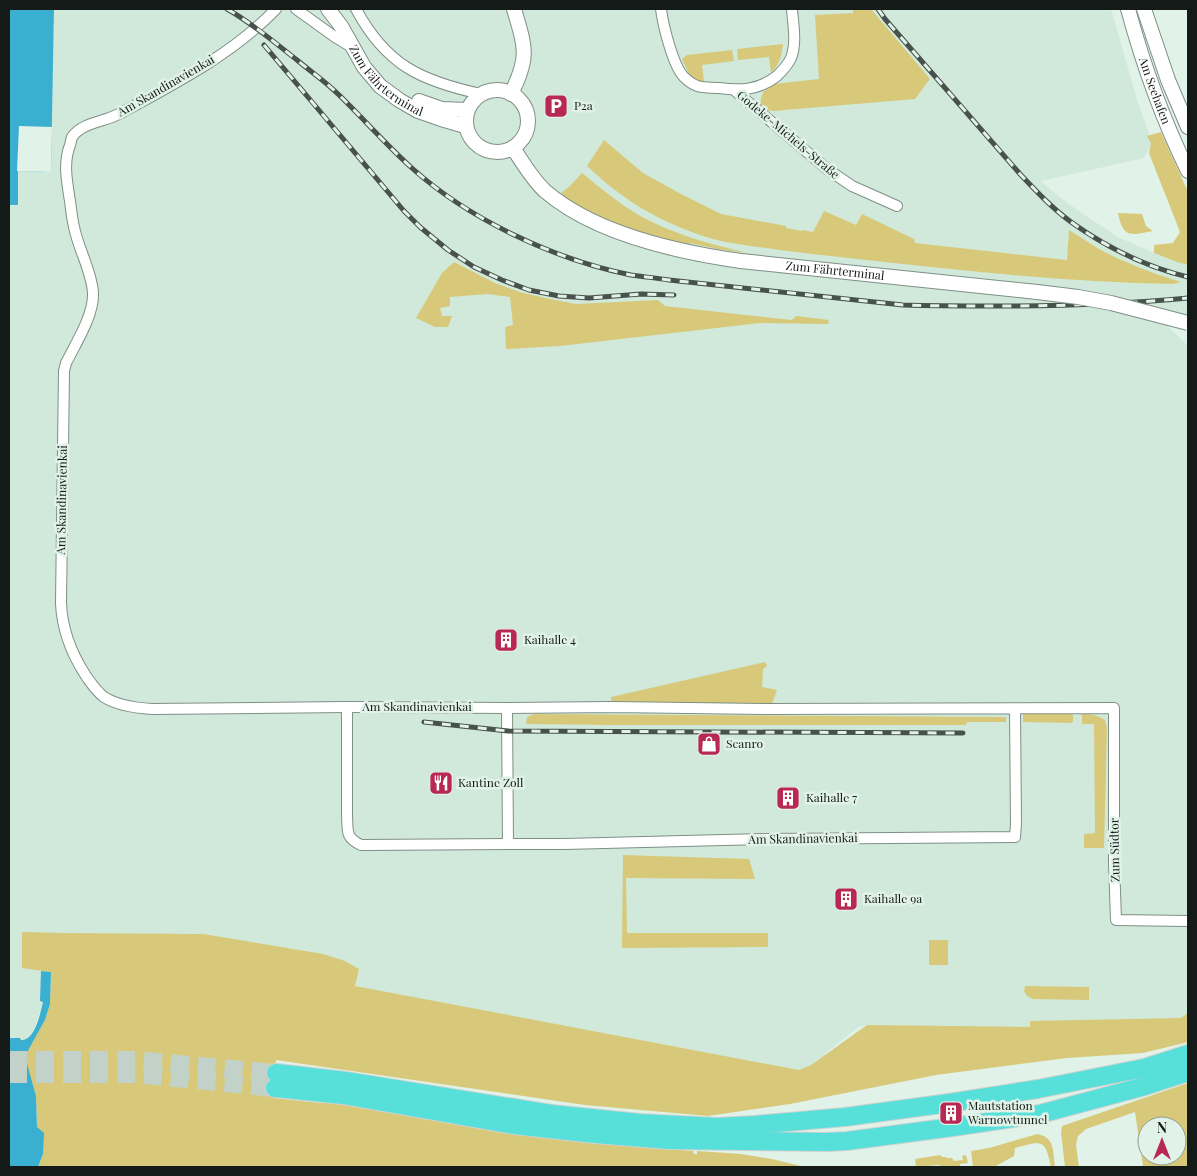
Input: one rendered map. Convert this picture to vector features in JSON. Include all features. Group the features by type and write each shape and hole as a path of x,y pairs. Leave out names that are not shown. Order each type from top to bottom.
{"highway":[{"path":"1188,1054 1144,1068 1038,1089 845,1117 754,1126 718,1127 640,1123 552,1114 346,1081 275,1081 343,1095 514,1124 596,1134 669,1140 827,1142 953,1127 1040,1114 1146,1086 1188,1072"}],"street":[{"name":"Am Skandinavienkai","path":"276,9 230,48 205,65 116,116 84,127 72,138 67,154 66,172 74,227 93,293 87,320 64,370 61,617 70,648 92,686 104,696 119,704 135,708 152,709 347,707 1114,708"},
{"path":"296,9 353,48"},
{"name":"Zum Fährterminal","path":"328,9 341,26 364,67 380,86 418,111 465,126"},
{"name":"Zum Fährterminal","path":"337,9 374,67 398,89 427,105 442,109 467,110"},
{"name":"Zum Fährterminal","path":"356,9 368,30 379,44 411,70 443,84 481,94 496,90 512,94"},
{"path":"481,94 467,110 465,126 470,139 486,151 500,153 519,144 524,138 528,124 526,110 518,98 512,94 524,58 523,38 514,9"},
{"path":"661,9 663,22 677,66 682,75 694,86 734,90 754,88 768,82 782,71 791,58 794,41 792,9"},
{"name":"Am Seehafen","path":"1128,9 1144,65 1188,171"},
{"name":"Am Seehafen","path":"1144,9 1168,80 1188,127"},
{"name":"Godeke-Michels-Straße","path":"734,90 827,170 852,186 897,206"},
{"name":"Zum Fährterminal","path":"513,148 534,179 568,207 585,217 620,232 664,246 711,257 741,261 1078,297 1111,303 1188,323"},
{"path":"347,707 348,832 352,841 361,845 508,844 508,708"},
{"name":"Zum Südtor","path":"1114,708 1116,920 1188,921"},
{"name":"Am Skandinavienkai","path":"508,844 1015,837 1015,709"}],"shaded area":[{"path":"54,9 1111,9 1138,103 1152,142 1144,158 1041,181 1080,212 1118,237 1188,265 1188,323 1167,327 1188,346 1188,1019 1030,1029 865,1025 857,1028 810,1066 799,1072 354,986 358,969 343,961 50,934 51,972 41,971 43,1002 35,1027 28,1039 24,1041 20,1038 9,1038 9,205 18,204 17,171 52,126","holes":["1069,231 1098,249 1141,269 1179,282 1173,284 1126,283 1072,279"]},
{"path":"853,9 871,9 930,79 915,99 773,111 764,110 760,106 763,92 774,84 819,79 815,15 853,13"},
{"path":"783,44 780,60 771,73 769,57 738,60 737,49"},
{"path":"732,50 734,61 702,65 704,81 692,81 682,59 687,55"},
{"path":"1161,132 1188,192 1188,265 1154,253 1154,245 1173,243 1180,232 1149,153 1151,143 1147,136"},
{"path":"604,140 643,173 721,214 813,232 824,211 856,225 862,214 914,239 915,243 1067,260 1069,230 1119,259 1181,282 1173,284 1132,283 1011,275 807,253 718,240 686,230 655,216 627,199 600,178 587,166"},
{"path":"582,173 621,204 648,220 690,237 748,253 690,243 689,246 641,234 598,217 561,193"},
{"path":"1118,213 1142,214 1146,226 1153,231 1134,234 1125,231"},
{"path":"454,262 495,283 520,292 576,304 658,300 665,306 792,320 796,316 829,320 828,324 760,323 560,346 506,349 505,327 513,325 510,297 487,294 450,297 450,306 440,308 442,316 452,316 448,327 435,327 416,318 442,273"},
{"path":"765,662 767,666 763,669 762,687 777,690 770,709 612,707 611,697"},
{"path":"534,714 1006,717 1006,722 967,722 966,725 526,724 527,717"},
{"path":"1023,714 1070,714 1073,715 1073,722 1023,722"},
{"path":"1082,714 1102,718 1105,720 1107,728 1104,848 1084,848 1084,834 1095,833 1094,724 1082,724"},
{"path":"623,855 749,859 755,879 626,878 627,933 768,933 768,947 622,948"},
{"path":"22,932 203,934 323,954 345,961 359,969 355,986 799,1070 811,1065 867,1025 1030,1027 1030,1021 1181,1018 1188,1013 1188,1042 1143,1053 1067,1058 936,1075 790,1104 708,1116 585,1105 276,1060 274,1098 320,1103 332,1100 554,1138 693,1151 694,1154 697,1154 697,1151 741,1154 805,1167 38,1167 43,1154 37,1127 36,1096 24,1058 45,1020 50,1004 51,972 22,968"},
{"path":"929,940 948,940 948,965 929,965"},
{"path":"1025,986 1089,987 1089,1000 1033,999 1027,996 1024,991"},
{"path":"1188,1083 1188,1167 1137,1167 1187,1166 1187,1116 1137,1116 1137,1126 1135,1112 1086,1129 1078,1136 1076,1145 1079,1167 1065,1167 1061,1133 1062,1126"},
{"path":"1037,1134 1047,1138 1050,1142 1055,1167 1051,1167 1044,1146 1037,1143 1015,1148 1014,1156 994,1167 973,1167 971,1151 989,1148"},
{"path":"940,1155 952,1158 954,1161 963,1160 962,1156 966,1155 968,1163 960,1164 960,1167 938,1165 916,1167 915,1159"}],"water":[{"path":"9,9 54,9 51,172 18,171 18,205 9,205"},
{"path":"41,971 51,972 50,1004 45,1020 24,1058 36,1096 37,1127 44,1133 43,1154 38,1167 9,1167 9,1038 26,1039 36,1026 43,1002 40,1001"}],"pier":[{"path":"19,126 52,127 51,172 17,171"}],"tunnel":[{"path":"9,1060 135,1060 276,1073"},
{"path":"9,1074 137,1074 275,1088"}],"railway":[{"path":"227,9 263,33 328,85 393,151 436,188 487,221 515,236 573,259 602,268 631,275 669,280 903,305 1070,305 1188,298"},
{"path":"878,9 1020,174 1057,211 1084,231 1112,248 1157,268 1188,277"},
{"path":"264,45 404,211 448,250 474,267 529,290 559,296 589,298 641,294 674,295"},
{"path":"424,722 508,731 963,733"}],"place":[{"name":"P2a","path":"556,106"},
{"name":"Kaihalle 4","path":"506,640"},
{"name":"Scanro","path":"709,744"},
{"name":"Kantine Zoll","path":"441,783"},
{"name":"Kaihalle 7","path":"788,798"},
{"name":"Kaihalle 9a","path":"846,899"},
{"name":"Mautstation Warnowtunnel","path":"951,1113"}]}
